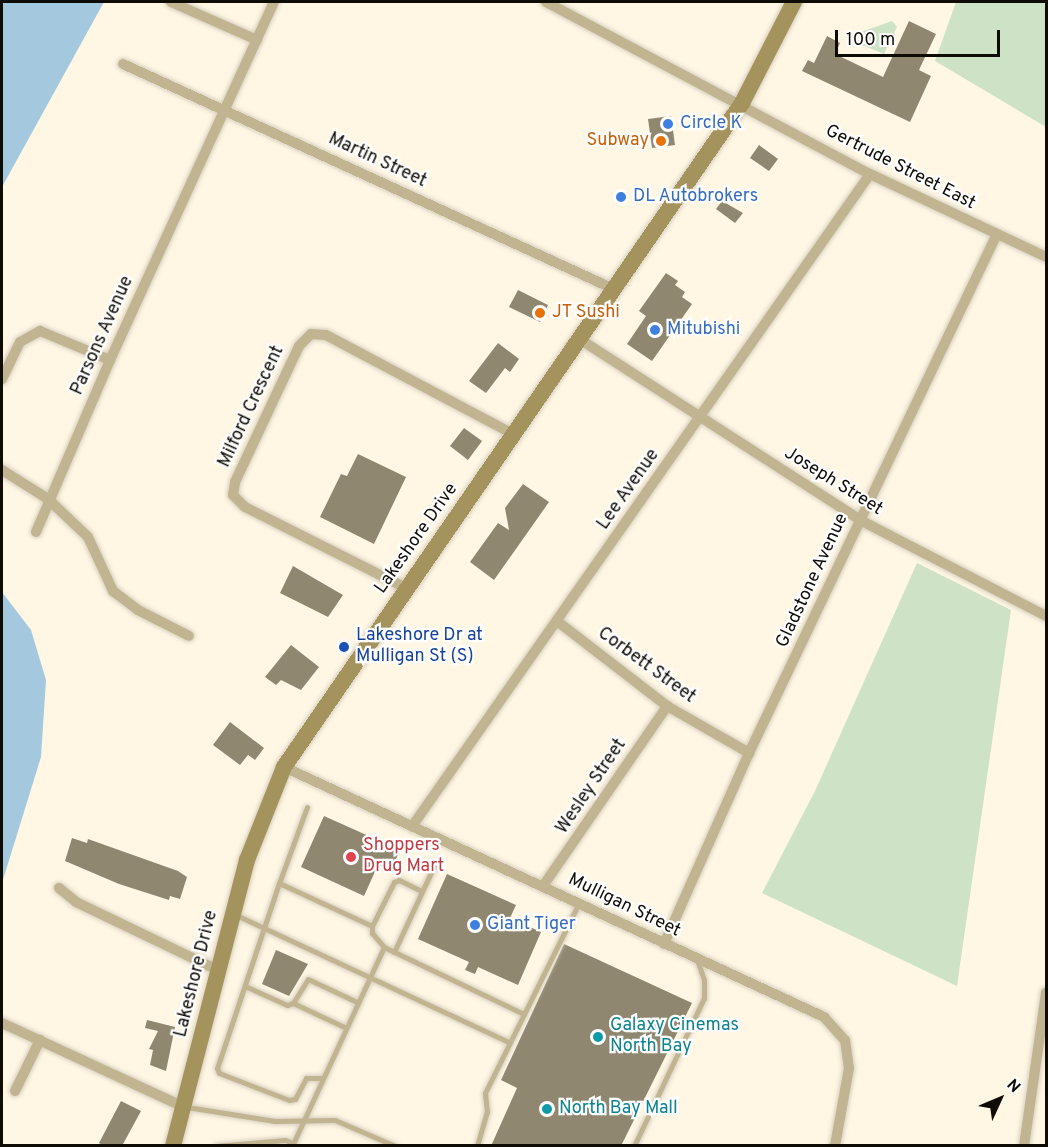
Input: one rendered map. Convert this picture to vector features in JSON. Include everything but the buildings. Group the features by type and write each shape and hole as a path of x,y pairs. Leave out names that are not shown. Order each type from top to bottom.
{"main road":[{"name":"Lakeshore Drive","path":"174,1146 217,970 247,860 284,767 406,588 616,290 742,103 794,2"}],"street":[{"path":"171,2 257,40"},
{"name":"Parsons Avenue","path":"36,532 48,499 110,360 274,2"},
{"name":"Gertrude Street East","path":"546,2 742,103 870,174 1047,257"},
{"name":"Martin Street","path":"123,64 616,290"},
{"name":"Lee Avenue","path":"414,825 870,174"},
{"name":"Gladstone Avenue","path":"664,944 749,753 997,234"},
{"path":"2,379 20,342 40,332 110,360"},
{"name":"Milford Crescent","path":"406,588 245,507 233,495 235,482 299,346 311,334 326,335 515,435"},
{"name":"Joseph Street","path":"581,340 860,520 1047,616"},
{"path":"2,470 48,499 88,537 113,591 138,610 189,636"},
{"name":"Corbett Street","path":"557,621 667,706 749,753"},
{"name":"Wesley Street","path":"543,886 667,706"},
{"name":"Mulligan Street","path":"284,767 414,825 824,1017 845,1040 849,1068 835,1146"},
{"path":"58,888 76,902 217,970"},
{"path":"1024,1146 1047,993"},
{"path":"2,1023 183,1107"},
{"path":"15,1090 40,1040"}],"lane":[{"path":"307,807 264,928 219,1072 289,1100 295,1099 306,1078 321,1078"},
{"path":"394,952 434,866"},
{"path":"422,891 399,880 394,882 372,926 372,933 384,947 524,1014"},
{"path":"279,883 372,926"},
{"path":"477,1146 488,1112 485,1093 579,903"},
{"path":"233,914 509,1042"},
{"path":"216,1146 274,1140 293,1144 344,1027 384,947"},
{"path":"634,1146 704,998 704,980 696,958"},
{"path":"245,986 287,1005 293,1003 308,979 357,1002"},
{"path":"293,1003 344,1027"},
{"path":"183,1107 275,1121 335,1120 395,1146"}],"green space":[{"path":"956,2 1046,2 1046,127 935,61"},
{"path":"892,21 897,27 884,54 862,45 861,32"},
{"path":"917,563 1011,610 957,986 762,893 815,791"}],"water":[{"path":"2,2 104,2 2,187"},
{"path":"2,592 31,630 46,680 41,757 2,883"}],"place":[{"name":"Circle K","path":"668,124"},
{"name":"Subway","path":"661,141"},
{"name":"DL Autobrokers","path":"621,197"},
{"name":"JT Sushi","path":"540,313"},
{"name":"Mitubishi","path":"655,330"},
{"name":"Lakeshore Dr at Mulligan St (S)","path":"344,647"},
{"name":"Shoppers Drug Mart","path":"351,857"},
{"name":"Giant Tiger","path":"475,925"},
{"name":"Galaxy Cinemas North Bay","path":"598,1037"},
{"name":"North Bay Mall","path":"547,1109"}]}
